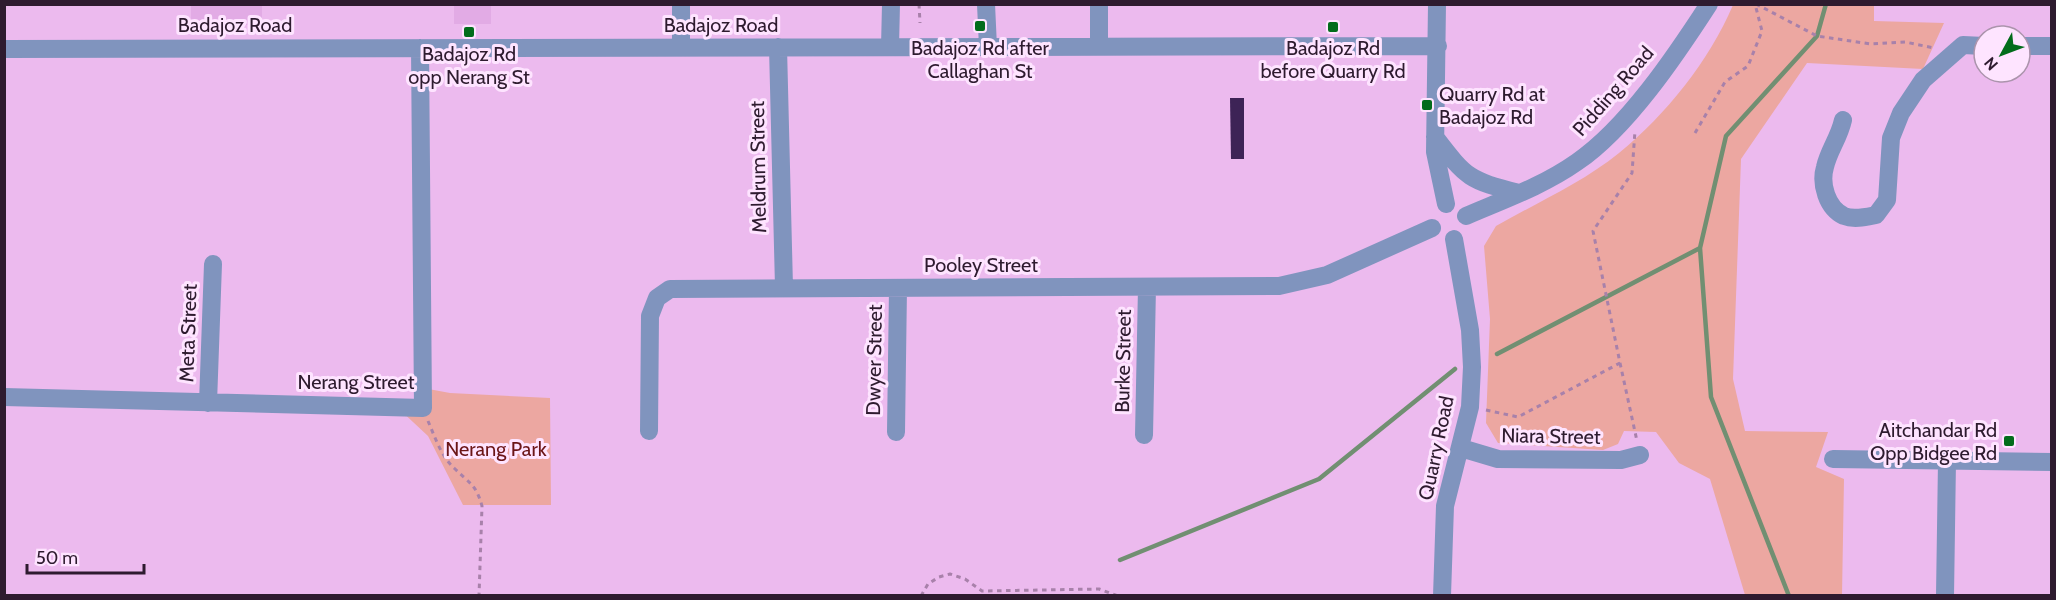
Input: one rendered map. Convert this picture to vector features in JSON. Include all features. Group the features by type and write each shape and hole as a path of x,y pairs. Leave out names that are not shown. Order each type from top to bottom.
{"street":[{"path":"681,4 681,47"},
{"path":"890,47 891,4"},
{"path":"986,4 988,47"},
{"path":"1099,4 1099,47"},
{"path":"1437,4 1437,169 1446,204"},
{"name":"Pidding Road","path":"1466,216 1551,178 1583,158 1637,103 1709,4"},
{"path":"1843,120 1839,138 1824,170 1825,194 1832,206 1844,216 1860,218 1876,215 1887,200 1891,138 1901,113 1923,80 1963,45 1972,45"},
{"name":"Badajoz Road","path":"4,49 1438,46"},
{"path":"2032,46 2052,46"},
{"name":"Meldrum Street","path":"778,47 783,286"},
{"name":"Nerang Street","path":"4,397 423,408 420,48"},
{"path":"1436,137 1465,175 1519,193"},
{"path":"1446,204 1456,206 1466,216 1465,230 1454,239 1443,239 1432,228 1432,215 1435,210 1446,204"},
{"name":"Pooley Street","path":"649,431 650,316 657,298 670,289 783,286 898,288 1279,286 1305,282 1432,228"},
{"name":"Quarry Road","path":"1443,596 1442,543 1445,506 1470,407 1472,367 1470,330 1454,239"},
{"name":"Meta Street","path":"208,403 213,264"},
{"name":"Burke Street","path":"1144,435 1147,287"},
{"name":"Dwyer Street","path":"896,432 898,288"},
{"name":"Niara Street","path":"1461,448 1498,459 1621,460 1640,455"},
{"path":"1833,459 2052,462"},
{"path":"1945,596 1947,461"}],"path":[{"path":"920,4 920,23"},
{"path":"1755,4 1817,36 1870,44 1905,42 1937,48"},
{"path":"1695,133 1725,82 1748,66 1762,31 1755,4"},
{"path":"1637,103 1632,173 1593,231 1640,455"},
{"path":"1470,407 1518,417 1620,363"},
{"path":"423,408 442,452 454,468 469,478 482,507 480,596"},
{"path":"921,596 928,584 939,577 950,574 965,579 982,591 1100,589 1118,596"}],"shaded area":[{"path":"191,5 262,5 262,25 191,25"},
{"path":"454,5 491,5 491,24 454,24"}],"green space":[{"path":"1733,5 1874,5 1874,21 1944,23 1923,69 1807,63 1741,159 1733,379 1745,431 1828,432 1816,467 1844,479 1842,595 1745,595 1710,479 1679,463 1656,432 1624,431 1618,444 1603,450 1498,443 1486,423 1490,319 1484,246 1496,226 1590,174 1619,153 1653,122 1685,86 1699,66"},
{"name":"Nerang Park","path":"423,388 450,393 550,398 551,505 463,505 428,436 398,408 423,408"}],"building":[{"path":"1230,98 1244,98 1244,159 1231,159"}],"waterway":[{"path":"1789,596 1711,397 1700,248 1726,136 1817,36 1826,4"},
{"path":"1497,354 1700,248"},
{"path":"1120,560 1319,479 1455,369"}],"place":[{"name":"Badajoz Rd after Callaghan St","path":"980,26"},
{"name":"Badajoz Rd before Quarry Rd","path":"1333,27"},
{"name":"Badajoz Rd opp Nerang St","path":"469,32"},
{"name":"Quarry Rd at Badajoz Rd","path":"1427,105"},
{"name":"Aitchandar Rd Opp Bidgee Rd","path":"2009,441"}]}
